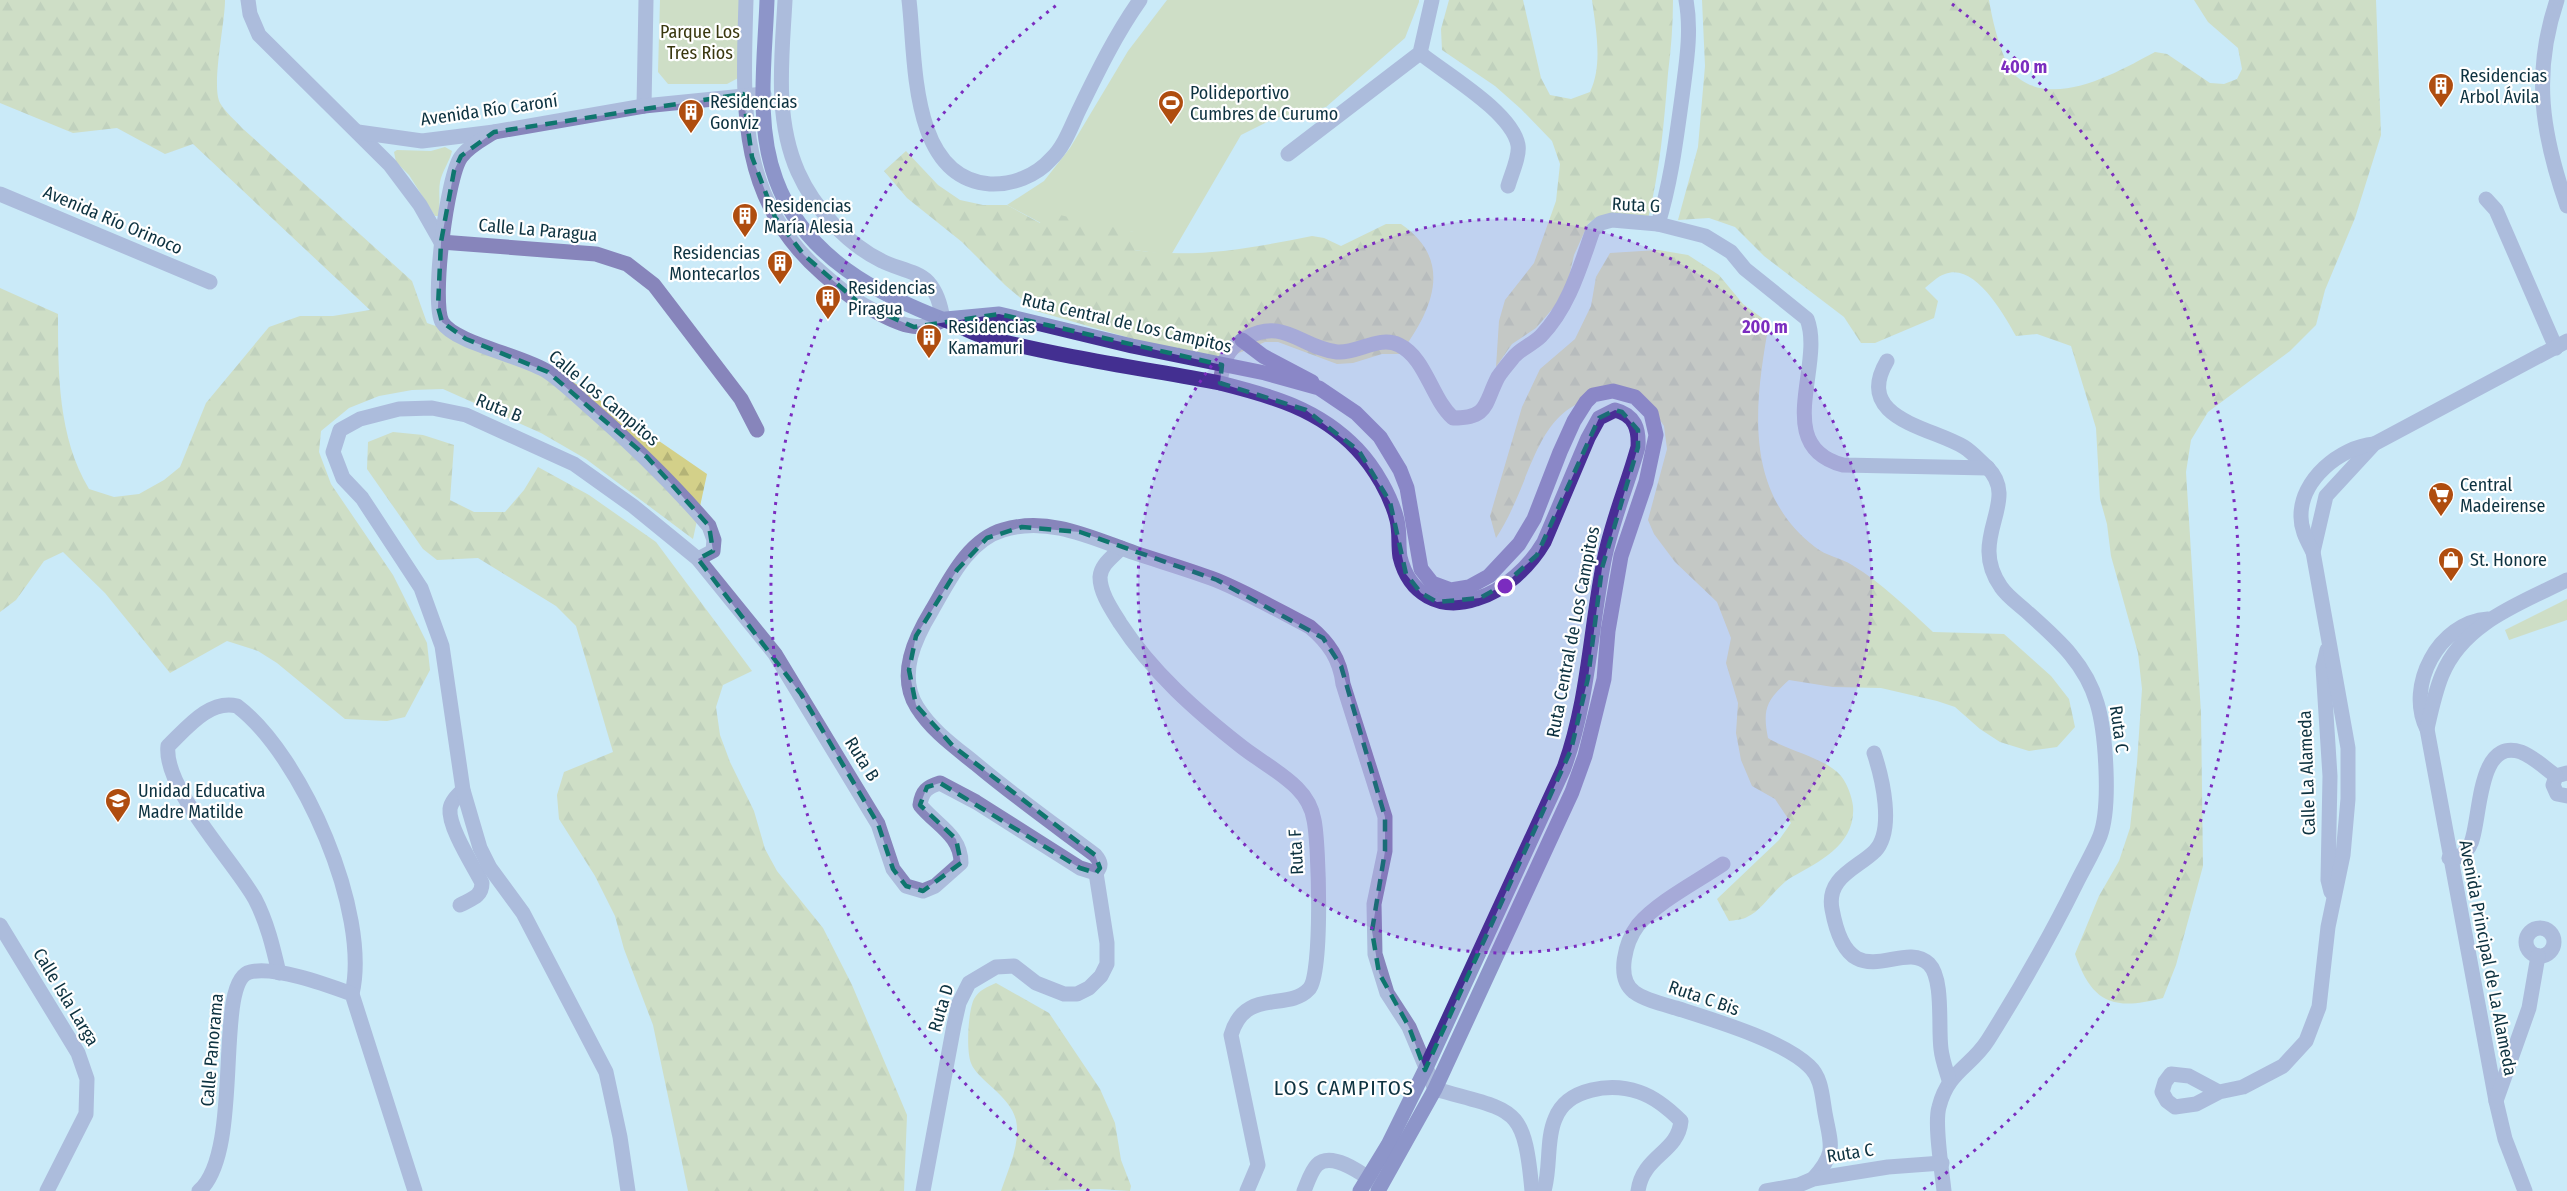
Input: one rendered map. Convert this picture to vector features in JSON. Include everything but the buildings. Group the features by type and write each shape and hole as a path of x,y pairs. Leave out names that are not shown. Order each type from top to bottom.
{"main road":[{"path":"767,0 764,94 766,139 776,180 804,230 829,256 859,279 891,298 943,320"},
{"name":"Ruta Central de Los Campitos","path":"943,320 999,314 1265,373 1319,388 1356,413 1380,437 1400,470 1407,488 1421,569 1432,583 1451,590 1469,588 1489,576 1519,544 1534,519 1574,421 1593,395 1613,391 1635,397 1651,413 1655,424 1650,468 1626,533 1616,575 1604,679 1585,756 1572,792 1435,1089 1372,1187"},
{"name":"Ruta Central de Los Campitos","path":"943,320 990,339 1220,383 1294,404 1318,417 1351,443 1372,469 1398,522 1400,556 1407,574 1421,593 1429,599 1445,603 1467,602 1493,592 1515,576 1537,555 1599,418 1615,410 1622,412 1634,422 1638,430 1638,447 1612,527 1602,568 1588,678 1571,750 1526,855 1372,1187"},
{"path":"1242,340 1263,356 1290,369 1319,388"}],"street":[{"path":"249,0 250,14 259,35 358,132 406,184 441,242"},
{"path":"644,106 646,0"},
{"path":"746,0 743,94 750,146 759,184 775,217 792,243 839,288 859,303 883,316 914,327 931,326 943,320 936,295 927,280 880,260 853,242 815,201 799,172 784,121 781,94 785,0"},
{"path":"909,0 917,85 928,134 951,167 975,180 1000,184 1020,180 1052,159 1116,37 1140,0"},
{"path":"1288,154 1420,53 1432,0"},
{"path":"1658,224 1672,167 1685,68 1688,36 1686,0"},
{"path":"2557,0 2549,23 2541,78 2547,141 2567,206"},
{"path":"1420,53 1497,112 1511,129 1519,146 1508,186"},
{"name":"Avenida Río Caroní","path":"358,132 422,141 494,132 644,106 743,94 764,94"},
{"name":"Calle Los Campitos","path":"494,132 461,156 454,171 441,242 438,307 442,322 450,331 466,339 525,360 548,372 647,457 709,526 714,540 713,551 698,559"},
{"name":"Avenida Río Orinoco","path":"0,194 210,282"},
{"path":"2486,199 2496,210 2564,343"},
{"name":"Ruta G","path":"1242,340 1266,330 1278,330 1337,352 1353,351 1382,342 1398,344 1414,356 1441,407 1452,418 1469,418 1483,411 1498,376 1515,354 1539,338 1558,315 1571,290 1593,230 1601,223 1612,220 1658,224 1717,242 1731,252 1745,269 1807,319 1811,330 1811,344 1804,397 1805,417 1812,445 1821,454 1832,462 1843,465 1988,468"},
{"name":"Calle La Paragua","path":"441,242 596,254 627,264 654,285 741,399 757,430"},
{"path":"1220,383 1222,364 1228,350 1242,340"},
{"name":"Calle La Alameda","path":"2313,552 2326,496 2374,444 2564,343"},
{"name":"Ruta C","path":"1887,361 1879,374 1878,388 1881,401 1908,423 1964,447 1996,478 2001,496 1987,544 1989,569 2002,590 2068,649 2084,672 2098,705 2108,798 2100,835 2059,921 1986,1044 1949,1080 1938,1109 1944,1191"},
{"name":"Ruta B","path":"628,1191 620,1137 606,1072 523,913 490,868 480,848 463,790 442,646 421,588 362,498 343,478 333,452 340,430 360,419 399,409 432,408 466,415 574,464 633,506 698,559 775,654 878,824 892,869 906,886 923,891 929,889 961,863 961,851 956,839 920,805 921,795 927,787 940,783 976,802 1080,868 1096,873"},
{"name":"Calle La Alameda","path":"2219,1092 2243,1088 2271,1075 2296,1054 2306,1041 2319,1007 2333,898 2343,855 2348,748 2328,648 2313,552 2302,530 2301,514 2311,486 2319,472 2330,462 2361,445 2374,444"},
{"path":"2311,486 2326,496"},
{"path":"1096,873 1100,868 1100,861 1095,855 1013,795 928,722 916,705 909,670 916,636 957,570 987,538 1002,530 1039,526 1080,532 1217,580 1310,627 1332,650 1341,666 1343,684 1385,818 1385,851 1374,904 1375,954 1387,993 1409,1027 1425,1070 1435,1089 1503,1109 1514,1117 1523,1129 1527,1143 1532,1191"},
{"name":"Ruta F","path":"1121,548 1103,565 1101,587 1129,637 1164,681 1242,747 1298,788 1305,796 1316,826 1318,948 1315,981 1300,996 1261,1002 1251,1008 1234,1026 1231,1035 1258,1165 1247,1191"},
{"name":"Avenida Principal de La Alameda","path":"2427,729 2442,675 2451,659 2488,619 2567,580"},
{"name":"Avenida Principal de La Alameda","path":"2488,619 2476,619 2449,636 2422,678 2418,697 2421,717 2427,729 2449,858 2496,1101 2505,1139 2525,1191"},
{"name":"Calle La Alameda","path":"2328,648 2323,668 2330,776 2328,880 2333,898"},
{"path":"2431,662 2442,675"},
{"path":"279,973 265,919 254,898 180,789 166,758 168,746 197,718 220,705 237,706 270,737 297,779 322,830 350,918 357,976 352,994 415,1191"},
{"path":"2449,858 2459,858 2471,845 2486,771 2495,757 2511,751 2521,752 2562,774 2554,790 2561,796 2567,796"},
{"path":"1874,753 1882,781 1885,810 1883,835 1876,850 1842,876 1833,891 1831,906 1840,938 1859,960 1873,963 1914,957 1929,963 1937,975 1941,1050 1949,1080"},
{"path":"2330,776 2348,776"},
{"path":"460,905 479,895 482,890 482,883 452,823 450,810 453,801 463,790"},
{"name":"Ruta C Bis","path":"1724,864 1654,911 1638,926 1624,954 1624,979 1632,991 1644,998 1780,1047 1810,1067 1819,1080 1830,1142 1830,1160 1813,1179"},
{"name":"Ruta D","path":"923,1191 954,1025 959,1003 969,982 996,967 1014,966 1036,982 1064,994 1077,994 1089,988 1101,976 1107,964 1104,916 1096,873"},
{"name":"Calle Isla Larga","path":"0,925 78,1053 87,1079 86,1114 48,1191"},
{"path":"2496,1101 2529,1008 2538,956"},
{"name":"Calle Panorama","path":"199,1191 212,1178 220,1152 226,1116 231,1012 238,980 248,972 279,973 352,994"},
{"path":"1544,1191 1551,1162 1550,1135 1555,1116 1566,1101 1584,1092 1611,1087 1641,1092 1669,1110 1681,1121 1674,1143 1651,1161 1638,1191"},
{"path":"1304,1191 1317,1165 1327,1160 1336,1161 1372,1187"},
{"name":"Ruta C","path":"1766,1191 1799,1185 1813,1179 1888,1167 1942,1163"}],"highlighted area":[{"path":"743,94 752,157 775,217 804,255 859,303 914,327 999,314 1222,365 1220,383 1306,410 1359,451 1390,502 1406,574 1421,593 1437,602 1480,598 1505,584 1537,555 1599,418 1615,410 1622,412 1638,430 1638,447 1602,568 1588,678 1571,750 1425,1070 1409,1027 1379,973 1372,931 1385,851 1385,817 1341,666 1323,638 1217,580 1080,532 1022,527 987,538 957,570 916,636 909,670 916,705 953,746 1095,855 1100,868 1096,873 1080,868 940,783 927,787 920,805 956,839 961,863 923,891 906,886 893,869 878,824 801,694 698,559 713,551 709,526 647,457 548,372 466,339 442,322 438,307 441,242 454,171 461,156 494,132"}],"green space":[{"path":"0,0 225,0 217,83 220,103 227,113 412,281 427,323 550,366 707,474 693,539 586,459 541,433 443,389 412,390 379,396 349,408 321,431 319,452 331,484 393,575 427,643 430,670 405,717 387,721 345,719 277,663 258,651 227,641 170,673 105,593 63,552 44,561 16,600 0,612 0,288 58,314 58,359 62,404 71,448 89,489 114,497 139,494 164,480 180,467 206,403 269,327 300,316 333,316 370,310 193,144 165,154 117,128 73,133 0,103"},
{"name":"Parque Los Tres Rios","path":"660,0 741,0 740,77 727,84 668,84 658,72"},
{"name":"Polideportivo Cumbres de Curumo","path":"1167,0 1419,0 1419,2 1405,38 1326,107 1275,118 1241,135 1171,255 1134,250 1134,232 1041,223 1007,205 1044,181 1070,148 1128,51"},
{"path":"1449,0 1523,0 1541,78 1550,95 1571,99 1590,92 1594,81 1597,47 1592,0 1673,0 1672,37 1663,128 1656,182 1648,219 1597,217 1588,224 1574,255 1568,281 1555,306 1536,328 1512,344 1496,367 1499,321 1505,300 1534,263 1556,201 1560,164 1552,141 1521,109 1495,86 1442,50 1441,29"},
{"path":"1702,0 1989,0 1998,41 2012,71 2017,77 2033,86 2050,89 2087,84 2155,52 2167,54 2210,83 2224,84 2237,79 2242,69 2238,48 2208,22 2194,0 2376,0 2381,135 2355,218 2325,290 2316,325 2290,351 2208,412 2191,440 2186,472 2201,713 2203,866 2176,965 2163,998 2131,1004 2107,999 2097,993 2089,983 2075,954 2099,896 2119,861 2130,828 2142,689 2138,653 2111,556 2107,524 2100,499 2096,428 2071,346 2037,334 2016,336 1987,293 1967,276 1956,272 1942,275 1925,288 1938,301 1934,318 1875,343 1861,343 1844,317 1764,256 1735,227 1709,218 1678,220 1698,147 1705,66"},
{"path":"445,147 452,151 441,178 439,212 438,216 435,216 409,175 396,162 394,152 397,150 431,151"},
{"path":"906,151 938,185 960,200 983,205 1007,205 1040,223 1047,212 1134,232 1134,250 1201,253 1312,236 1324,238 1341,246 1386,224 1401,224 1418,238 1428,254 1433,270 1433,287 1429,304 1400,354 1382,354 1353,363 1337,364 1278,342 1265,342 1234,355 1218,367 1185,354 1036,311 1005,285 962,242 907,198 884,171"},
{"path":"1658,250 1688,255 1719,275 1743,304 1769,323 1760,383 1759,444 1765,472 1775,499 1791,525 1819,550 1848,563 1874,580 1933,632 2004,634 2051,676 2069,699 2075,727 2057,747 2029,751 2000,742 1980,729 1955,707 1937,701 1881,688 1833,687 1789,680 1768,705 1766,719 1768,738 1817,759 1841,776 1852,798 1852,819 1849,831 1834,850 1786,881 1753,914 1743,919 1729,921 1717,899 1779,840 1791,823 1775,799 1752,786 1741,760 1736,733 1738,703 1726,663 1731,638 1717,602 1675,562 1654,534 1648,520 1667,449 1664,426 1647,401 1610,397 1582,402 1561,415 1546,435 1533,458 1511,512 1496,538 1490,516 1522,407 1540,369 1575,339 1591,306 1596,277 1610,253"},
{"path":"393,432 423,435 454,445 450,500 474,512 505,512 524,490 538,467 589,495 656,542 752,671 723,685 716,707 720,735 730,762 754,811 765,849 777,871 823,928 852,985 907,1115 904,1191 688,1191 653,1025 624,949 615,916 595,876 559,819 557,795 564,772 613,752 576,626 556,606 478,558 437,560 423,549 367,469 368,442"},
{"path":"2567,599 2567,620 2509,640 2505,630"},
{"path":"996,983 1049,1013 1100,1089 1115,1123 1121,1160 1131,1186 1130,1191 1100,1189 1001,1191 1017,1138 1016,1120 1013,1111 1001,1095 974,1069 969,1057 968,1041 970,1012 974,999 986,987"}],"place":[{"name":"Residencias Arbol Ávila","path":"2441,109"},
{"name":"Polideportivo Cumbres de Curumo","path":"1171,126"},
{"name":"Residencias Gonviz","path":"691,135"},
{"name":"Residencias María Alesia","path":"745,239"},
{"name":"Residencias Montecarlos","path":"780,286"},
{"name":"Residencias Piragua","path":"828,321"},
{"name":"Residencias Kamamuri","path":"929,360"},
{"name":"Central Madeirense","path":"2441,518"},
{"name":"St. Honore","path":"2451,583"},
{"name":"Unidad Educativa Madre Matilde","path":"118,824"}],"district":[{"name":"LOS CAMPITOS","path":"1344,1088"}]}
